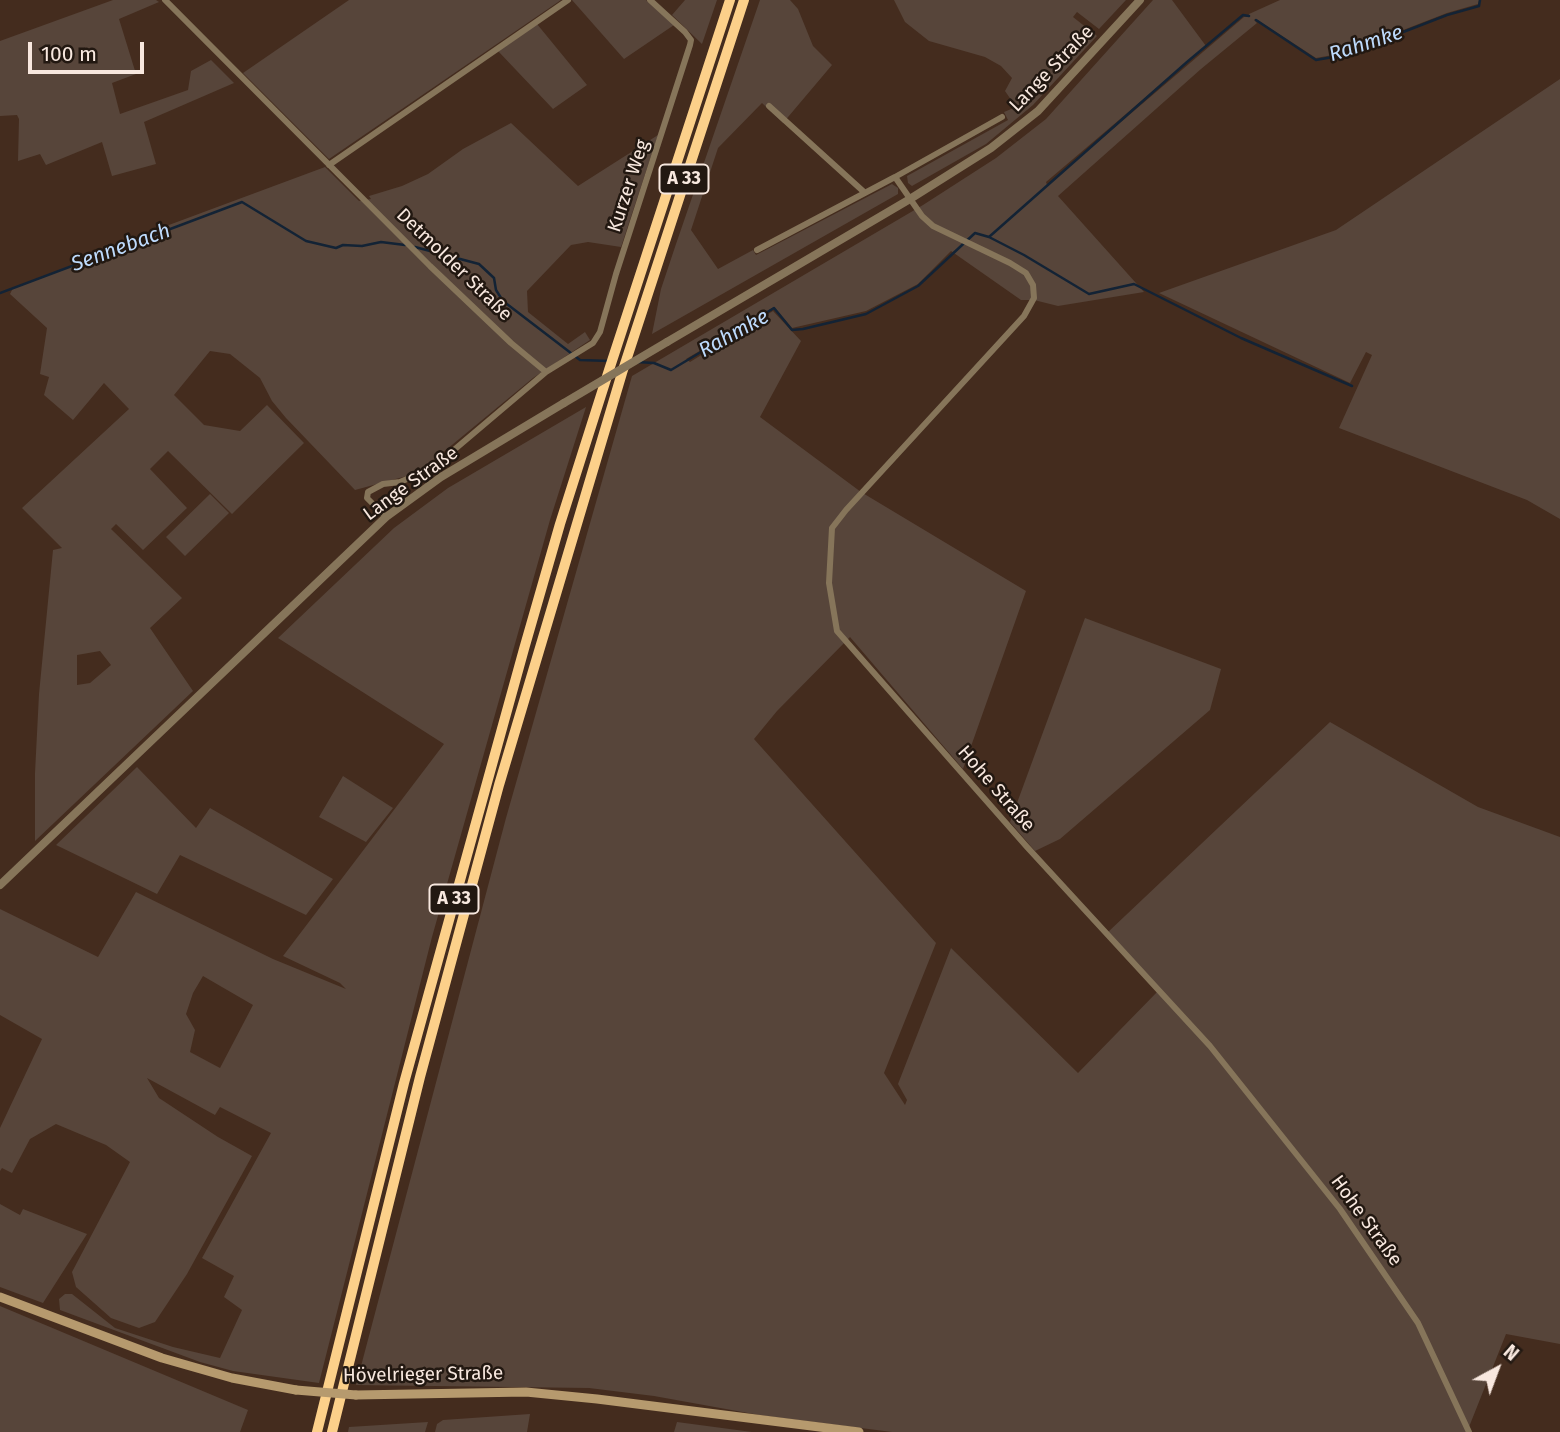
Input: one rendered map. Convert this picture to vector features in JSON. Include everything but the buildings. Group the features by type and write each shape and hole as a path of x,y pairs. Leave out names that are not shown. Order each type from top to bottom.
{"highway":[{"name":"A 33","path":"317,1432 404,1083 478,810 560,524 730,0"},
{"name":"A 33","path":"332,1432 419,1077 499,785 626,358 744,0"}],"main road":[{"name":"Hövelrieger Straße","path":"0,1297 162,1359 232,1378 296,1390 356,1395 526,1392 859,1432"}],"street":[{"name":"Detmolder Straße","path":"165,0 430,266 545,372"},
{"path":"329,165 568,0"},
{"name":"Kurzer Weg","path":"545,372 593,343 600,332 690,45 691,40 685,32 650,0"},
{"name":"Lange Straße","path":"0,885 386,517 441,477 910,199 991,148 1038,111 1140,0"},
{"path":"769,106 864,192"},
{"name":"Lange Straße","path":"757,250 1002,117"},
{"path":"895,177 910,199"},
{"name":"Hohe Straße","path":"910,199 933,226 1026,273 1033,285 1033,302 1024,316 832,528 829,583 837,631 1027,847 1210,1046 1340,1209 1418,1323 1469,1432"},
{"path":"386,517 367,498 368,492 383,484 400,482 414,476 448,455 545,372"}],"shaded area":[{"path":"113,0 159,2 119,19 136,74 112,83 120,114 188,90 191,71 211,60 234,83 144,122 156,164 112,176 102,142 46,165 40,154 18,161 19,119 17,115 0,116 0,41"},
{"path":"349,0 561,0 329,159 243,73"},
{"path":"572,0 646,0 674,25 624,59"},
{"path":"685,0 717,0 702,44 672,15"},
{"path":"760,0 790,0 798,9 813,46 832,65 783,123 762,103 718,148 691,230 718,269 753,250 756,255 892,184 898,188 898,194 652,334 661,289"},
{"path":"894,0 1126,0 1099,29 1077,12 1073,17 1097,36 1033,105 986,144 912,186 908,183 907,176 1008,120 1004,112 1016,107 1005,91 1012,78 1001,66 985,57 929,41 905,22"},
{"path":"1153,0 1172,0 1206,46 1046,182 1047,185 1244,17 1280,0 1479,0 1478,4 1447,13 1344,53 1316,58 1254,20 1257,23 1058,196 1144,292 1058,306 1021,300 951,251 918,284 866,311 792,328 774,307 686,359 690,362 773,311 801,341 760,417 861,492 1026,591 963,769 850,637 777,711 754,739 936,943 884,1073 905,1105 907,1100 898,1084 951,948 1078,1073 1159,990 1107,933 1330,722 1478,807 1560,837 1560,1344 1506,1334 1467,1432 892,1432 759,1415 654,1396 589,1388 356,1385 506,818 632,376 923,205 996,158 1046,119"},
{"path":"537,24 587,85 553,109 498,51"},
{"path":"1560,79 1560,519 1527,500 1339,428 1372,355 1366,352 1350,383 1159,293 1336,230"},
{"path":"511,123 578,186 658,135 621,247 588,242 571,245 527,291 528,312 568,344 585,332 590,340 533,378 418,473 355,490 286,418 272,401 260,378 230,354 210,351 174,395 204,425 240,431 267,405 304,443 232,514 168,451 150,469 187,508 143,550 116,524 111,529 182,598 150,628 193,691 35,841 39,694 53,550 62,548 22,508 129,409 104,383 73,420 44,395 49,377 40,374 47,328 10,294 13,288 118,249 115,245 325,167 359,201 371,199 369,196 402,186 428,174 463,149","holes":["100,651 111,665 90,683 77,685 77,655"]},
{"path":"586,407 550,520 432,937 319,1383 233,1371 200,1362 60,1310 59,1299 65,1294 72,1294 115,1328 173,1347 220,1358 242,1310 224,1297 234,1276 202,1258 271,1133 220,1107 215,1115 147,1078 159,1098 252,1156 187,1274 155,1322 139,1328 111,1318 76,1287 72,1272 130,1162 106,1145 56,1124 30,1139 12,1173 2,1168 0,1171 0,1128 42,1039 0,1015 0,909 98,957 136,892 273,959 346,989 340,983 283,956 444,744 278,638 394,528 448,488","holes":["203,976 253,1005 220,1068 190,1052 195,1030 186,1014 193,993"]},
{"path":"210,494 229,513 185,556 166,537"},
{"path":"1085,618 1221,669 1210,710 1060,839 1035,851 1010,822"},
{"path":"137,767 196,828 210,808 333,879 306,915 180,855 157,894 56,845"},
{"path":"343,776 393,808 366,842 319,817"},
{"path":"0,1204 20,1215 23,1209 87,1234 43,1303 0,1287"},
{"path":"0,1306 248,1410 240,1432 0,1432"},
{"path":"530,1414 527,1432 435,1432 437,1424 443,1420"},
{"path":"428,1422 425,1432 348,1432 349,1427"},
{"path":"677,1422 752,1432 674,1432"}],"waterway":[{"name":"Rahmke","path":"1256,20 1316,60 1344,55 1447,15 1479,6 1480,0"},
{"name":"Rahmke","path":"637,362 654,363 671,370 774,308 792,330 803,329 866,314 918,286 975,233 989,237 1187,62 1243,15 1249,16"},
{"name":"Sennebach","path":"0,293 242,202 306,241 336,248 381,242 405,245"},
{"path":"989,237 1089,294 1134,284 1241,338 1352,386"},
{"name":"Rahmke","path":"415,247 479,264 494,278 496,290 503,301 580,360 610,361"}]}
